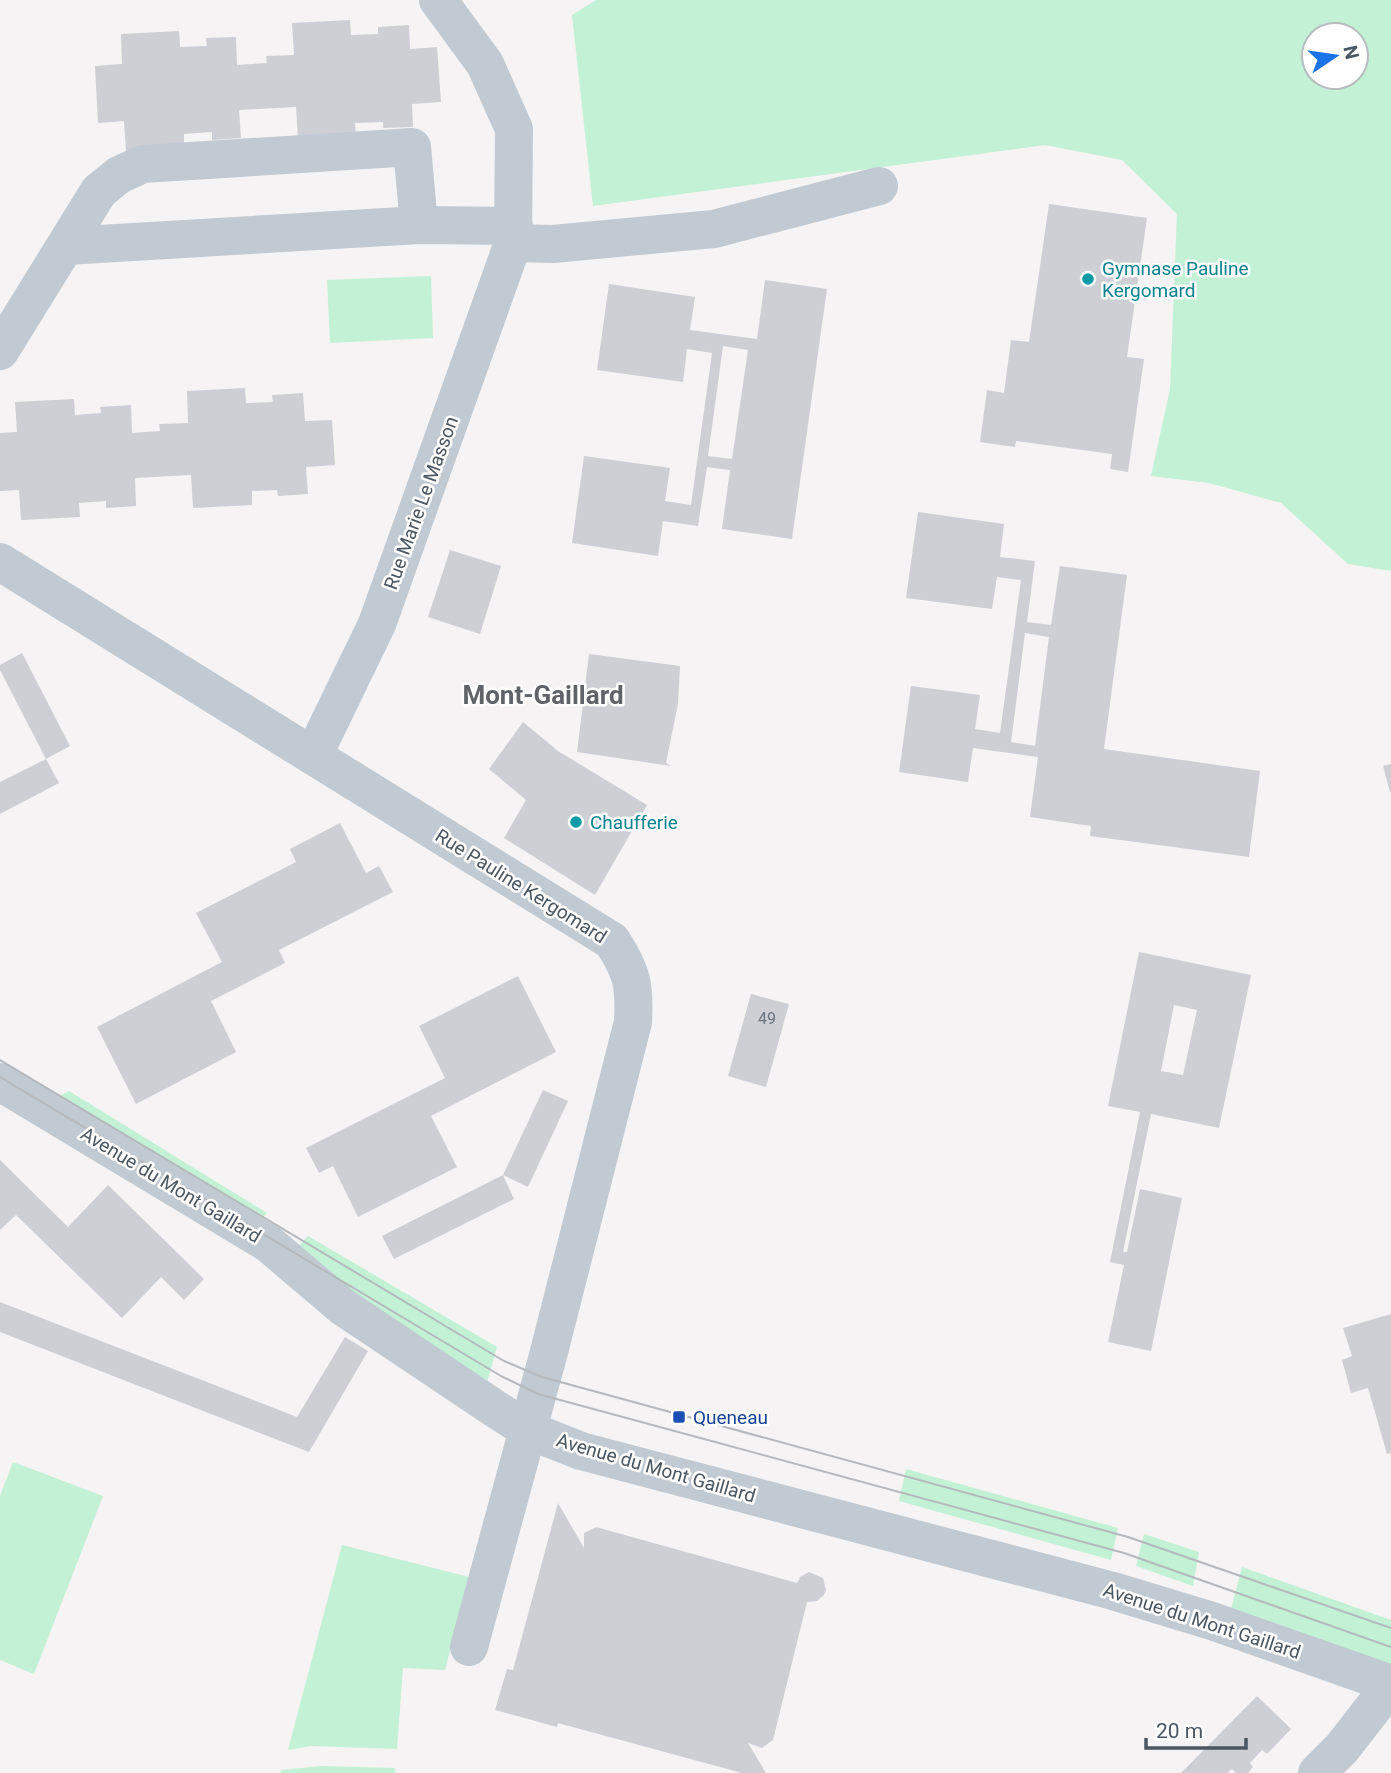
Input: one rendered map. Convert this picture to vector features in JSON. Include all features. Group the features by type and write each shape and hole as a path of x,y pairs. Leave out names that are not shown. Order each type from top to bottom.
{"street":[{"name":"Rue Marie Le Masson","path":"313,756 377,624 513,235 514,129 485,64 438,0"},
{"path":"0,351 99,191 119,174 143,164 412,147 419,225"},
{"path":"66,246 419,225 513,235 553,244 715,229 879,186"},
{"name":"Rue Pauline Kergomard","path":"0,562 611,941 630,968 634,988 632,1022 528,1430 469,1647"},
{"name":"Avenue du Mont Gaillard","path":"0,1082 270,1244 343,1307 528,1430 580,1451 1212,1620 1391,1685"},
{"path":"1317,1773 1342,1748 1391,1685"}],"green space":[{"path":"596,0 1391,0 1391,571 1348,564 1281,503 1209,483 1151,476 1170,389 1177,214 1122,160 1045,145 593,206 572,15"},
{"path":"431,276 433,338 330,343 327,280"},
{"path":"69,1091 267,1213 256,1224 49,1102"},
{"path":"308,1236 497,1347 485,1389 295,1250"},
{"path":"13,1462 103,1496 34,1674 0,1660 0,1496"},
{"path":"906,1469 1118,1528 1111,1560 899,1501"},
{"path":"1144,1534 1199,1552 1193,1586 1136,1566"},
{"path":"342,1545 469,1577 445,1670 403,1668 397,1749 311,1746 288,1750"},
{"path":"1242,1567 1391,1620 1391,1667 1231,1609"},
{"path":"321,1766 395,1768 395,1773 281,1773 281,1770"}],"building":[{"path":"350,20 351,35 378,34 378,27 409,25 410,49 437,47 441,102 412,104 413,127 383,128 383,122 355,123 356,137 298,140 296,107 239,110 241,138 212,140 212,132 184,134 184,149 126,152 124,121 98,123 95,66 122,64 121,34 179,31 180,47 207,46 206,38 236,37 237,65 267,63 266,56 294,55 292,23"},
{"name":"Gymnase Pauline Kergomard","path":"1049,204 1147,218 1127,357 1144,359 1128,472 1110,469 1112,454 1016,441 1015,447 980,442 987,390 1004,393 1011,340 1029,342"},
{"path":"765,280 827,289 792,539 722,529 730,470 707,467 698,526 663,521 658,556 572,543 584,456 670,468 665,501 691,505 712,353 687,349 683,382 597,370 609,284 695,297 690,330 757,339","holes":["723,346 748,350 732,459 708,456"]},
{"path":"245,388 246,403 273,402 272,395 303,393 305,421 332,420 335,465 306,467 308,494 278,496 277,490 252,491 252,505 193,508 191,475 135,478 136,506 106,508 106,501 79,503 80,517 21,520 19,490 0,491 0,433 17,432 15,402 74,399 75,415 101,413 100,407 131,405 132,433 160,431 159,424 188,423 187,391"},
{"path":"918,512 1004,524 1000,557 1035,561 1027,622 1051,625 1060,566 1127,575 1104,749 1260,771 1249,857 1090,836 1091,826 1030,817 1038,757 973,748 968,782 899,772 911,686 980,695 975,729 1000,733 1021,580 997,577 992,609 906,598","holes":["1025,633 1049,637 1035,746 1011,742"]},
{"path":"450,550 501,566 480,634 428,617"},
{"path":"22,653 70,746 46,759 0,670 0,665"},
{"path":"589,654 680,666 678,704 666,763 671,766 577,752"},
{"name":"Chaufferie","path":"523,722 558,751 647,805 595,895 504,838 526,800 489,769"},
{"path":"46,759 59,783 0,814 0,782"},
{"path":"1391,764 1391,792 1390,792 1383,766"},
{"path":"340,823 366,873 379,866 393,892 279,950 285,963 211,1001 236,1052 136,1104 97,1027 222,962 196,913 296,862 290,849"},
{"path":"1139,952 1251,975 1219,1128 1151,1114 1123,1252 1127,1252 1140,1189 1182,1198 1151,1351 1108,1342 1124,1265 1110,1262 1140,1112 1108,1106","holes":["1174,1005 1197,1010 1183,1075 1161,1071"]},
{"path":"518,976 556,1052 431,1116 457,1167 358,1217 333,1166 319,1173 306,1148 445,1078 419,1026"},
{"path":"751,994 789,1004 766,1087 728,1076"},
{"path":"543,1090 568,1101 528,1187 503,1175"},
{"path":"0,1160 68,1227 108,1185 204,1279 184,1300 161,1277 122,1318 16,1215 0,1230"},
{"path":"503,1175 514,1199 394,1259 382,1236"},
{"path":"0,1302 297,1417 345,1337 368,1351 309,1452 0,1332"},
{"path":"1391,1314 1391,1453 1387,1454 1368,1388 1351,1393 1342,1360 1352,1356 1343,1328"},
{"path":"558,1503 584,1548 584,1533 596,1527 797,1583 800,1577 809,1572 823,1578 826,1590 824,1595 817,1601 807,1602 773,1740 762,1748 748,1743 766,1773 742,1773 558,1723 557,1727 495,1710 507,1669 513,1670"},
{"path":"1257,1696 1291,1729 1267,1754 1262,1750 1250,1763 1253,1767 1248,1773 1236,1773 1232,1769 1227,1773 1181,1773"}],"tram line":[{"path":"0,1060 504,1361 542,1377 1128,1537 1391,1628"},
{"path":"0,1077 501,1376 538,1394 1124,1553 1391,1647"}],"place":[{"name":"Gymnase Pauline Kergomard","path":"1088,279"},
{"name":"Chaufferie","path":"576,822"},
{"name":"Queneau","path":"679,1417"}],"district":[{"name":"Mont-Gaillard","path":"543,695"}]}
